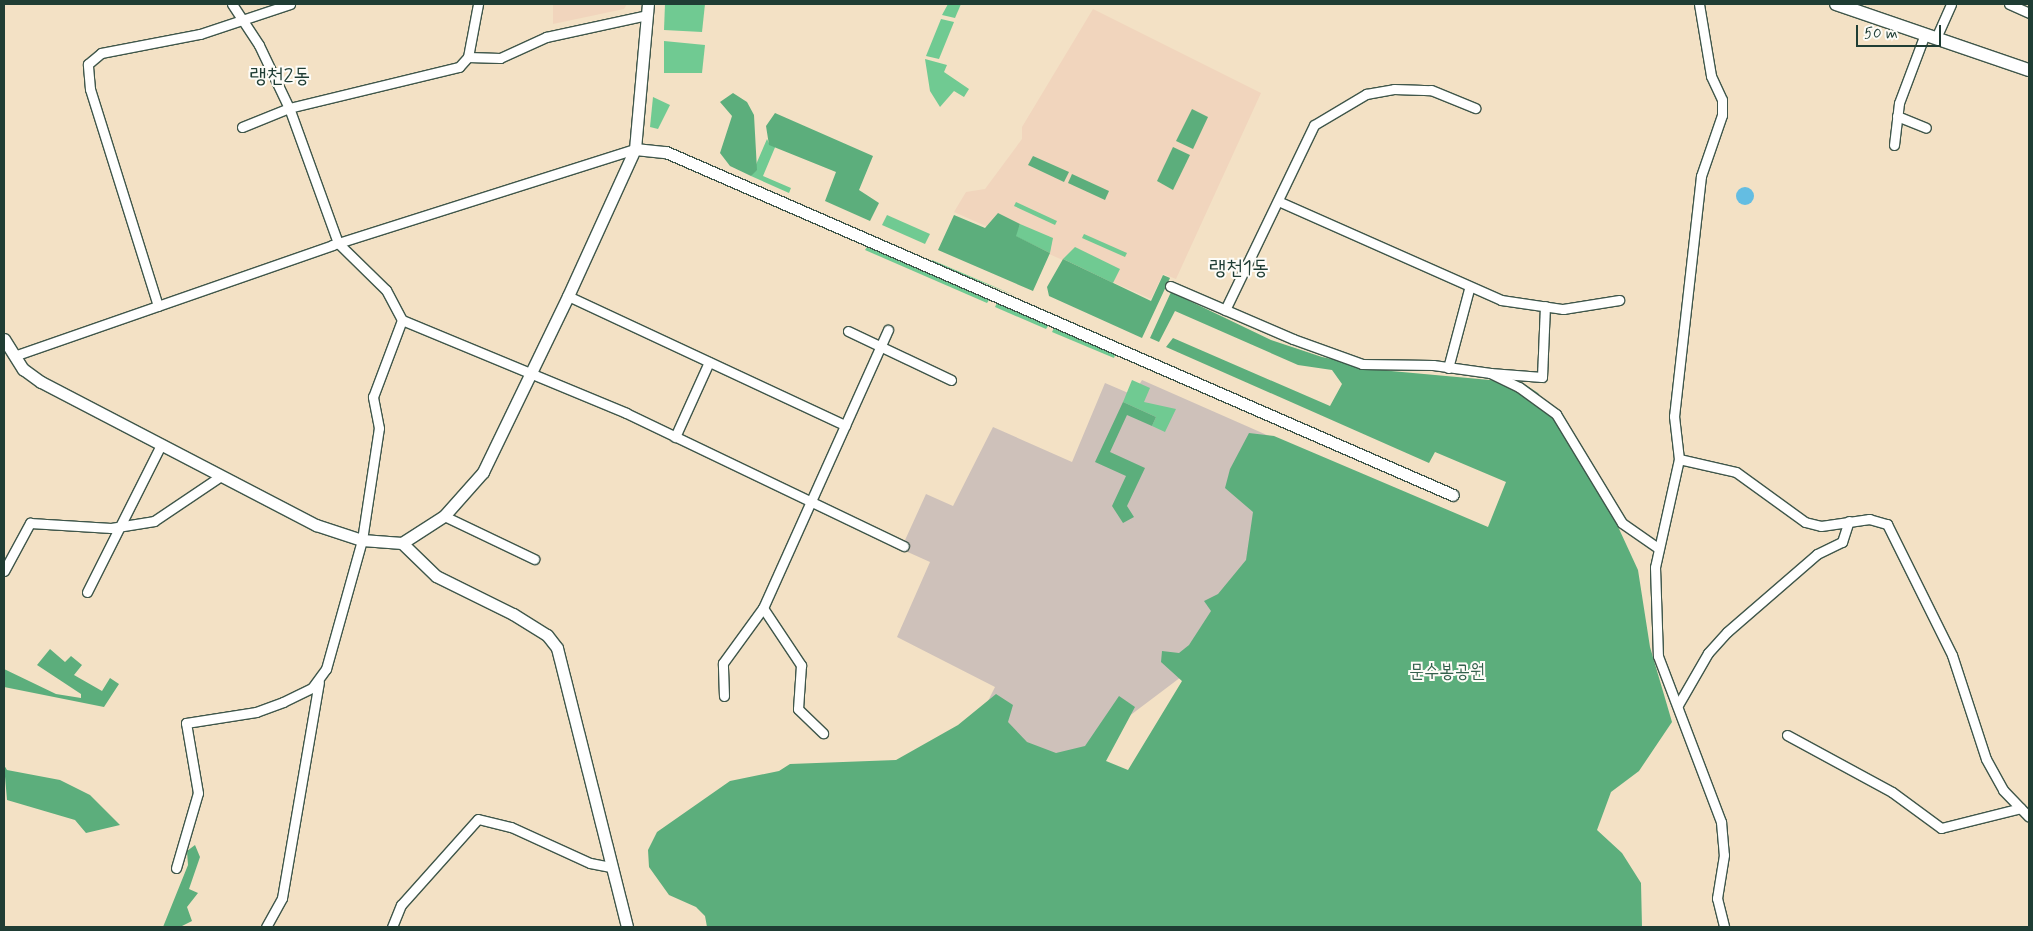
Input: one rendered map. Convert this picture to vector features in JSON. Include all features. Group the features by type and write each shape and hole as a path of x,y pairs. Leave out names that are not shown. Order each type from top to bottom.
{"main road":[{"path":"1836,4 2029,70"}],"street":[{"path":"232,4 244,22 289,108 338,243 386,290 402,320 533,373 674,437 904,546"},
{"path":"158,306 90,89 88,64 101,53 244,22 290,4"},
{"path":"242,127 289,108 459,67 468,57 478,4"},
{"path":"1699,4 1711,76 1722,100 1722,115 1701,176 1674,416 1680,459 1658,548 1658,656 1721,822 1724,855 1717,898 1724,927"},
{"path":"1894,146 1897,116 1930,36 1951,4"},
{"path":"2009,4 2029,13"},
{"path":"4,339 9,358 41,382 316,525 362,540 402,543 444,516 483,472 533,373 635,149 648,9 546,37 500,58 468,57"},
{"path":"1225,310 1314,125 1366,94 1431,90 1475,108"},
{"path":"1897,116 1926,128"},
{"path":"9,358 338,243 635,149 677,157 1453,495"},
{"path":"1278,201 1469,289 1501,300 1563,309 1620,300"},
{"path":"1170,286 1225,310 1362,364 1448,368 1542,376 1545,306"},
{"path":"1448,368 1469,289"},
{"path":"568,296 845,425"},
{"path":"266,927 282,898 319,682 362,540 379,428 373,397 402,320"},
{"path":"724,696 723,663 763,608 888,330"},
{"path":"848,331 951,380"},
{"path":"674,437 708,362"},
{"path":"1490,373 1536,396 1556,414 1622,523 1658,548"},
{"path":"87,592 161,445"},
{"path":"1680,459 1736,472 1805,522 1820,526 1849,521 1878,521 1896,536 1952,655 1986,760 2002,790 2029,817"},
{"path":"4,571 30,523 119,527 154,522 221,476"},
{"path":"444,516 534,560"},
{"path":"1678,705 1708,653 1727,632 1817,554 1842,542 1849,521"},
{"path":"402,543 436,576 521,619 547,635 557,648 627,927"},
{"path":"763,608 800,665 798,709 823,733"},
{"path":"176,868 198,793 186,723 256,712 319,682"},
{"path":"1786,735 1892,792 1941,828 2021,808"},
{"path":"392,927 401,904 478,820 511,827 590,863 611,867"}],"shaded area":[{"path":"553,4 627,4 624,9 553,24"},
{"path":"1093,9 1261,93 1176,279 1163,274 1151,299 954,212 966,192 985,189 1022,139 1022,127"},
{"path":"1142,380 1299,449 1242,631 1059,769 976,725 995,687 897,637 930,562 901,549 926,494 953,506 993,427 1072,462 1105,383 1133,395"}],"green space":[{"path":"665,4 705,4 702,32 664,30"},
{"path":"948,4 961,4 955,18 942,15"},
{"path":"941,19 954,22 939,59 926,56"},
{"path":"664,41 705,45 702,73 664,73"},
{"path":"925,59 947,65 944,72 969,89 964,97 954,91 940,107 930,91"},
{"path":"733,93 747,102 754,115 757,170 751,176 730,166 720,153 732,116 720,102"},
{"path":"653,97 670,105 658,129 650,127"},
{"path":"1192,109 1208,117 1193,149 1176,141"},
{"path":"775,113 873,156 859,190 879,203 870,221 825,201 836,172 769,145 766,126"},
{"path":"767,139 770,145 776,145 763,176 791,188 789,193 751,176"},
{"path":"1173,147 1190,155 1173,190 1157,181"},
{"path":"1033,156 1069,172 1064,182 1028,165"},
{"path":"1072,174 1109,191 1105,200 1068,183"},
{"path":"1016,202 1057,221 1055,225 1014,206"},
{"path":"998,213 1020,224 1016,236 1050,253 1033,291 938,250 954,215 985,228"},
{"path":"887,215 930,234 925,244 882,225"},
{"path":"1020,224 1053,238 1050,253 1015,236"},
{"path":"1084,234 1127,253 1125,257 1082,238"},
{"path":"867,247 989,300 987,303 865,250"},
{"path":"1075,247 1120,269 1113,283 1063,259"},
{"path":"1063,259 1151,301 1163,275 1170,278 1142,338 1049,296 1047,287"},
{"path":"932,260 1016,296 931,262"},
{"name":"문수봉공원","path":"1171,292 1271,340 1322,357 1391,371 1523,383 1538,393 1585,455 1638,570 1650,647 1672,722 1639,771 1611,792 1597,830 1622,853 1641,883 1642,927 707,927 705,916 696,907 669,895 649,867 648,850 657,832 730,781 779,771 790,764 896,760 958,725 996,694 1013,705 1008,722 1027,742 1056,753 1085,746 1119,696 1135,707 1106,761 1128,770 1182,681 1161,662 1162,651 1179,653 1189,645 1211,611 1204,601 1218,594 1246,560 1253,512 1225,488 1230,469 1249,433 1274,436 1488,527 1506,482 1435,452 1429,463 1166,347 1173,338 1330,406 1342,384 1332,370 1298,365 1175,311 1159,342 1150,338"},
{"path":"997,303 1048,326 1046,329 995,307"},
{"path":"1054,328 1115,355 1114,358 1052,332"},
{"path":"1132,380 1150,388 1144,402 1176,409 1165,432 1152,426 1156,417 1123,402"},
{"path":"1123,402 1156,417 1152,426 1127,415 1110,452 1145,468 1127,506 1134,517 1123,523 1112,506 1126,476 1095,462"},
{"path":"50,649 65,662 71,656 82,665 74,675 102,691 110,678 119,684 104,707 4,687 4,669 56,694 81,698 81,694 37,665"},
{"path":"4,765 7,770 60,780 90,795 120,825 86,833 75,820 7,800"},
{"path":"195,845 200,857 189,889 198,893 187,907 192,921 180,927 163,927 188,865 187,851"}],"water":[{"path":"1741,187 1749,187 1754,192 1752,203 1741,205 1736,200 1736,192"}],"district":[{"name":"랭천2동","path":"280,76"},
{"name":"랭천1동","path":"1239,268"}]}
